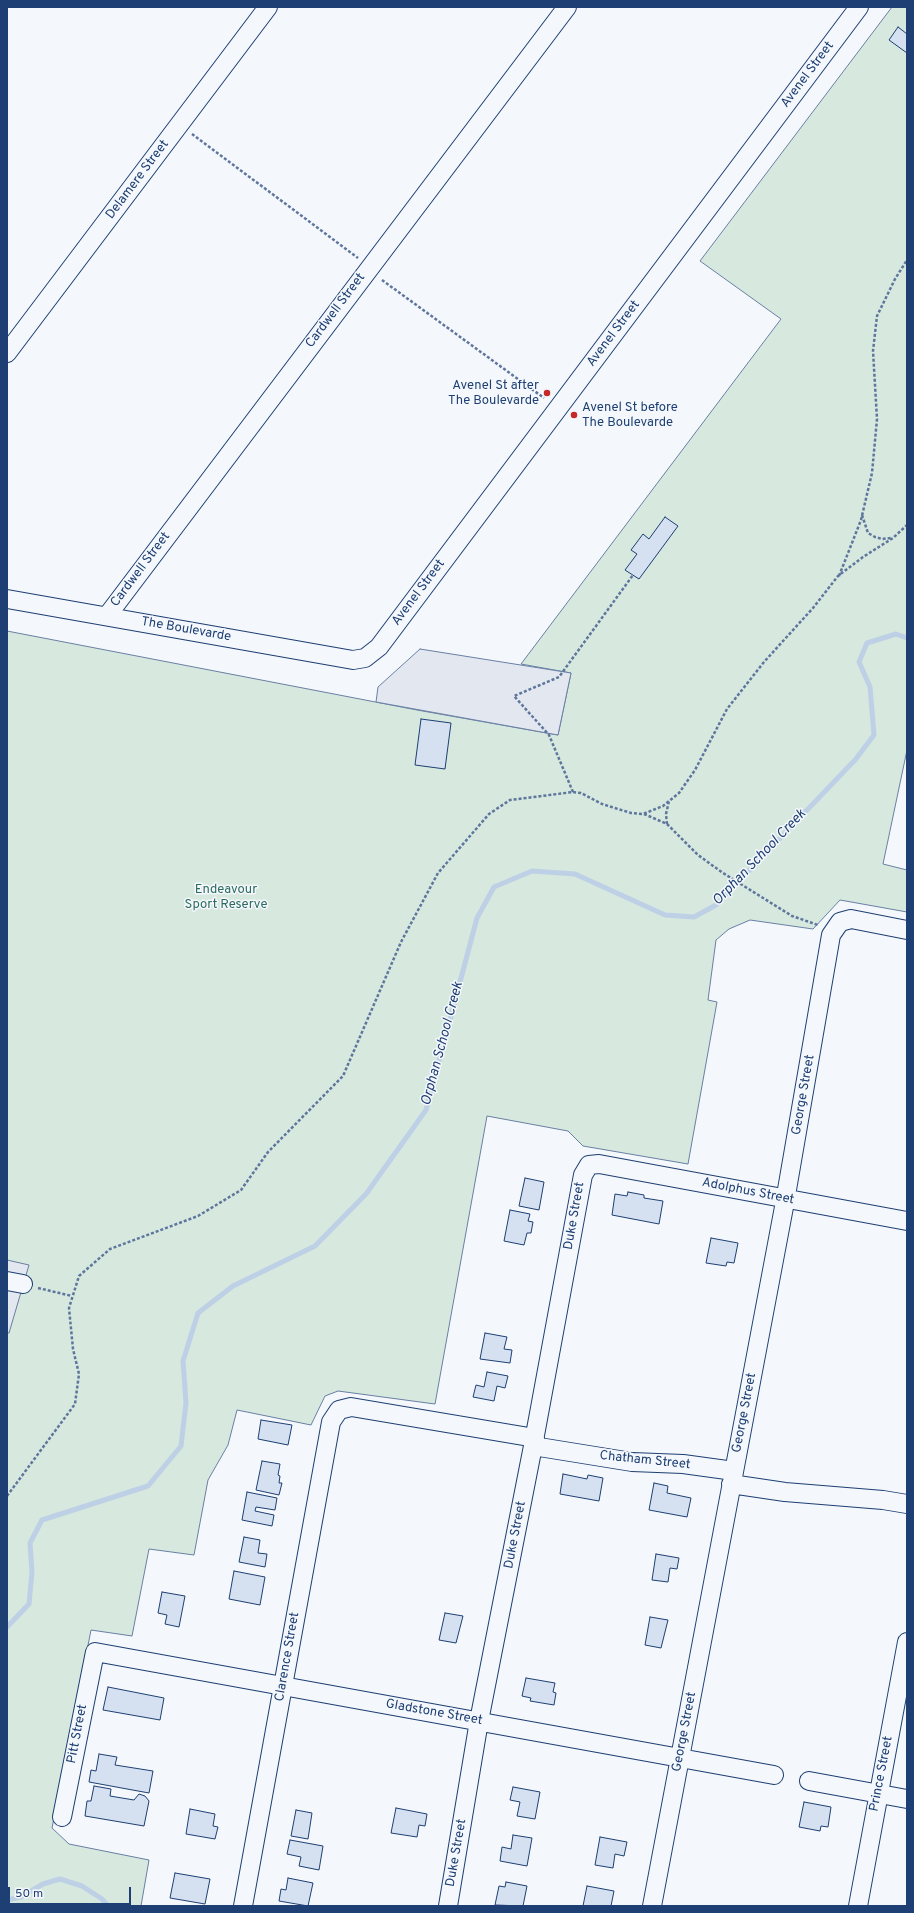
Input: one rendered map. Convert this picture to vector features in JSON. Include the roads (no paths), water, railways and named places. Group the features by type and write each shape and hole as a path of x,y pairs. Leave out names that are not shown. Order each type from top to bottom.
{"street":[{"name":"Delamere Street","path":"7,353 268,7"},
{"name":"Cardwell Street","path":"107,616 567,7"},
{"name":"Avenel Street","path":"365,658 379,646 859,7"},
{"name":"The Boulevarde","path":"7,599 353,660 365,658"},
{"name":"George Street","path":"652,1906 786,1199 831,935 837,927 851,919 907,930"},
{"name":"Adolphus Street","path":"589,1165 599,1164 907,1221"},
{"name":"Duke Street","path":"448,1906 480,1721 534,1442 583,1175 589,1165"},
{"name":"Chatham Street","path":"339,1410 351,1407 632,1462 683,1464 785,1492 883,1500 907,1504"},
{"name":"Clarence Street","path":"243,1906 331,1422 339,1410"},
{"name":"Prince Street","path":"858,1906 907,1642"},
{"name":"Gladstone Street","path":"95,1652 774,1775"},
{"name":"Pitt Street","path":"62,1817 95,1652"},
{"path":"809,1781 907,1800"}],"waterway":[{"name":"Orphan School Creek","path":"7,1627 29,1604 32,1572 30,1543 42,1520 148,1486 181,1446 186,1403 183,1361 198,1313 233,1286 315,1246 366,1194 426,1110 477,918 494,887 532,871 575,874 665,915 694,917 716,905 855,760 874,735 870,687 859,662 867,643 896,634 907,638"},
{"path":"7,1900 21,1897 43,1884 60,1879 82,1886 102,1899 108,1906"}],"place":[{"name":"Avenel St after The Boulevarde","path":"547,393"},
{"name":"Avenel St before The Boulevarde","path":"574,415"}],"park label":[{"name":"Endeavour Sport Reserve","path":"226,898"}]}
